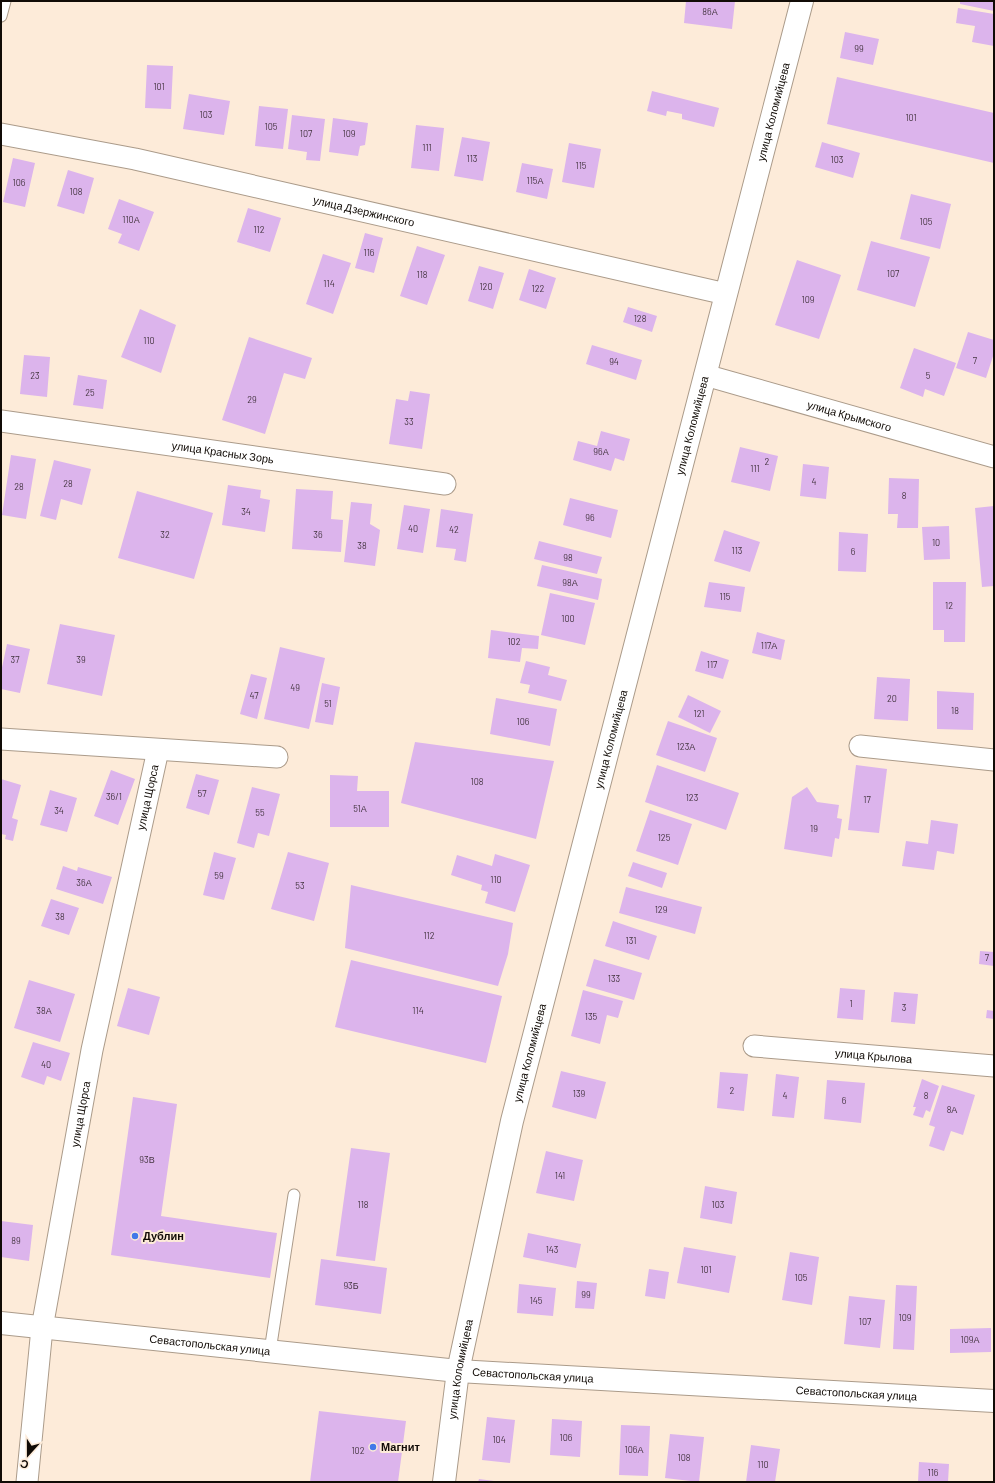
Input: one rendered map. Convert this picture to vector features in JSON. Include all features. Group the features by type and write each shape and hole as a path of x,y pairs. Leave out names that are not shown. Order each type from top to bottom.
{"main road":[{"name":"улица Коломийцева","path":"444,1482 458,1371 512,1121 802,1"},
{"name":"Севастопольская улица","path":"1,1323 458,1371 994,1401"}],"street":[{"name":"улица Дзержинского","path":"1,134 135,159 726,294"},
{"name":"улица Крымского","path":"705,375 994,457"},
{"name":"улица Красных Зорь","path":"1,421 445,484"},
{"name":"улица Щорса","path":"1,739 277,758"},
{"path":"860,746 994,760"},
{"name":"улица Щорса","path":"27,1482 42,1328 92,1050 158,750"},
{"name":"улица Крылова","path":"754,1046 994,1066"}],"lane":[{"path":"1,16 5,1"},
{"path":"270,1351 294,1195"}],"building":[{"path":"686,1 735,1 732,29 684,23"},
{"path":"960,1 994,1 994,11 960,4"},
{"path":"958,8 994,14 994,46 972,42 975,26 956,23"},
{"path":"845,32 879,39 873,65 840,58"},
{"path":"147,65 173,66 171,109 145,108"},
{"path":"837,77 994,113 994,163 827,124"},
{"path":"652,91 719,108 714,127 682,119 682,114 667,111 666,116 647,111"},
{"path":"189,94 230,101 224,135 183,129"},
{"path":"259,106 288,109 283,149 255,146"},
{"path":"292,115 325,119 320,161 306,160 307,152 288,149"},
{"path":"333,118 368,123 365,145 360,146 358,156 329,152"},
{"path":"416,125 444,128 439,171 411,168"},
{"path":"462,137 490,142 483,181 454,176"},
{"path":"822,142 860,153 853,178 815,167"},
{"path":"569,143 601,149 594,188 562,182"},
{"path":"13,158 35,163 25,207 3,202"},
{"path":"522,163 553,169 547,199 516,192"},
{"path":"68,170 94,178 84,214 57,206"},
{"path":"911,194 951,204 940,249 900,239"},
{"path":"119,199 154,212 139,251 118,243 122,234 108,229"},
{"path":"248,208 281,218 270,252 237,242"},
{"path":"365,233 383,238 374,273 355,268"},
{"path":"871,241 930,257 915,307 857,290"},
{"path":"417,246 445,255 427,305 400,296"},
{"path":"323,254 351,263 333,314 306,304"},
{"path":"797,260 841,275 819,339 775,325"},
{"path":"479,266 504,273 493,309 468,301"},
{"path":"529,269 556,278 546,309 519,300"},
{"path":"628,307 657,316 652,332 623,322"},
{"path":"140,309 176,325 161,373 121,357"},
{"path":"968,332 994,340 994,353 986,378 956,368"},
{"path":"249,337 312,358 305,379 284,373 265,434 222,420"},
{"path":"592,345 642,360 636,380 586,364"},
{"path":"914,348 956,363 944,396 925,389 923,397 900,388"},
{"path":"24,355 50,357 47,397 20,394"},
{"path":"78,375 107,380 103,409 73,405"},
{"path":"410,391 430,394 422,449 389,444 396,399 408,401"},
{"path":"601,431 630,439 624,461 615,458 611,471 573,460 578,441 597,446"},
{"path":"740,447 778,456 770,491 731,482"},
{"path":"11,455 36,459 26,519 2,515"},
{"path":"54,460 91,469 82,505 61,499 56,520 40,516"},
{"path":"803,464 829,467 826,499 800,496"},
{"path":"889,478 919,479 918,528 897,528 898,514 888,514"},
{"path":"228,485 261,490 260,498 270,500 265,532 222,525"},
{"path":"296,489 333,491 331,519 343,520 341,552 292,549"},
{"path":"137,491 213,513 194,579 118,558"},
{"path":"570,498 618,510 611,538 563,525"},
{"path":"351,502 372,504 370,524 380,530 375,566 344,562"},
{"path":"404,505 430,509 423,553 397,549"},
{"path":"994,506 994,586 982,587 975,508"},
{"path":"441,509 473,514 466,562 454,560 456,549 436,547"},
{"path":"949,526 950,559 924,560 922,527"},
{"path":"724,530 760,542 750,572 714,561"},
{"path":"839,532 868,534 866,572 838,571"},
{"path":"539,541 602,557 597,574 534,559"},
{"path":"542,565 602,579 598,600 537,586"},
{"path":"709,582 745,587 741,612 704,607"},
{"path":"933,582 966,582 965,642 944,642 944,630 933,630"},
{"path":"550,593 595,603 585,645 541,635"},
{"path":"60,624 115,635 102,696 47,684"},
{"path":"491,630 539,636 538,649 522,648 520,662 488,658"},
{"path":"757,632 785,640 781,660 752,653"},
{"path":"7,644 30,649 20,693 1,689 1,672"},
{"path":"280,647 325,658 309,729 264,719"},
{"path":"701,651 729,660 723,679 695,671"},
{"path":"526,661 550,667 548,675 567,680 561,701 528,693 530,685 520,683"},
{"path":"251,674 267,678 257,719 240,714"},
{"path":"877,677 910,679 908,721 874,719"},
{"path":"322,683 340,687 333,725 315,722"},
{"path":"937,691 974,693 973,730 937,729"},
{"path":"688,695 721,711 710,733 678,717"},
{"path":"496,698 557,709 550,746 490,734"},
{"path":"668,721 717,738 705,772 656,755"},
{"path":"415,742 554,761 536,839 401,803"},
{"path":"657,765 739,793 726,830 645,802"},
{"path":"856,765 887,769 879,833 848,830"},
{"path":"111,770 135,779 118,825 94,816"},
{"path":"196,774 219,780 209,815 186,808"},
{"path":"330,775 358,776 357,791 389,791 389,827 330,827"},
{"path":"1,779 21,785 12,818 18,820 13,841 5,839 6,835 1,834"},
{"path":"252,787 280,794 269,836 258,833 254,848 237,843"},
{"path":"807,787 817,802 839,805 837,818 842,819 839,839 835,838 832,857 784,849 792,797"},
{"path":"50,790 77,798 67,832 40,825"},
{"path":"650,810 692,824 678,865 636,851"},
{"path":"931,820 958,824 954,854 937,851 934,870 902,866 906,841 928,844"},
{"path":"214,852 236,858 224,900 203,895"},
{"path":"288,852 329,863 314,921 271,909"},
{"path":"495,854 530,865 515,912 485,903 488,892 481,890 482,885 451,875 457,855 492,866"},
{"path":"633,862 667,873 662,888 628,876"},
{"path":"63,866 77,871 78,867 112,877 103,904 56,889"},
{"path":"351,885 513,923 508,954 498,986 345,948"},
{"path":"626,887 702,907 695,934 619,913"},
{"path":"51,899 79,908 69,935 41,926"},
{"path":"613,921 657,936 649,960 605,946"},
{"path":"980,951 994,952 994,966 979,964"},
{"path":"594,959 642,973 634,1000 586,986"},
{"path":"351,960 502,996 486,1063 335,1027"},
{"path":"29,980 75,994 60,1042 14,1028"},
{"path":"128,988 160,997 149,1035 117,1026"},
{"path":"840,988 865,990 863,1020 837,1018"},
{"path":"583,990 623,1001 618,1018 607,1015 600,1044 571,1036"},
{"path":"894,992 918,994 915,1024 891,1022"},
{"path":"987,1010 994,1011 994,1019 986,1018"},
{"path":"33,1042 70,1053 61,1081 47,1076 44,1085 21,1077"},
{"path":"561,1071 606,1082 596,1119 552,1107"},
{"path":"720,1072 748,1074 744,1111 717,1108"},
{"path":"776,1074 799,1077 794,1118 772,1116"},
{"path":"922,1079 939,1086 930,1112 926,1110 923,1118 913,1115 916,1107 913,1107"},
{"path":"827,1080 865,1083 861,1123 824,1119"},
{"path":"942,1085 975,1095 963,1135 951,1131 944,1151 929,1146 935,1127 929,1125"},
{"path":"133,1097 177,1104 161,1216 277,1233 270,1278 111,1255"},
{"path":"351,1148 390,1153 375,1261 336,1256"},
{"path":"546,1151 583,1160 574,1201 536,1193"},
{"path":"705,1186 737,1192 732,1224 700,1218"},
{"path":"1,1221 33,1225 29,1261 1,1257"},
{"path":"528,1233 581,1244 576,1268 523,1257"},
{"path":"684,1247 736,1256 729,1293 677,1283"},
{"path":"790,1252 819,1257 812,1305 782,1300"},
{"path":"321,1259 387,1268 381,1314 315,1305"},
{"path":"649,1269 669,1272 665,1299 645,1296"},
{"path":"577,1281 597,1283 594,1309 575,1308"},
{"path":"519,1284 556,1288 553,1316 517,1313"},
{"path":"896,1285 917,1286 914,1350 893,1349"},
{"path":"849,1296 885,1300 880,1348 844,1344"},
{"path":"991,1328 991,1352 950,1353 950,1329"},
{"path":"319,1411 406,1421 398,1482 310,1482"},
{"path":"487,1417 515,1420 510,1463 482,1460"},
{"path":"552,1419 582,1421 580,1457 550,1455"},
{"path":"621,1425 650,1426 648,1476 619,1475"},
{"path":"670,1434 704,1437 699,1482 665,1478"},
{"path":"751,1445 780,1449 775,1482 746,1482"},
{"path":"919,1462 949,1464 948,1482 918,1482"},
{"path":"479,1479 494,1481 494,1482 478,1482"}],"place":[{"name":"Дублин","path":"135,1236"},
{"name":"Магнит","path":"373,1447"}]}
